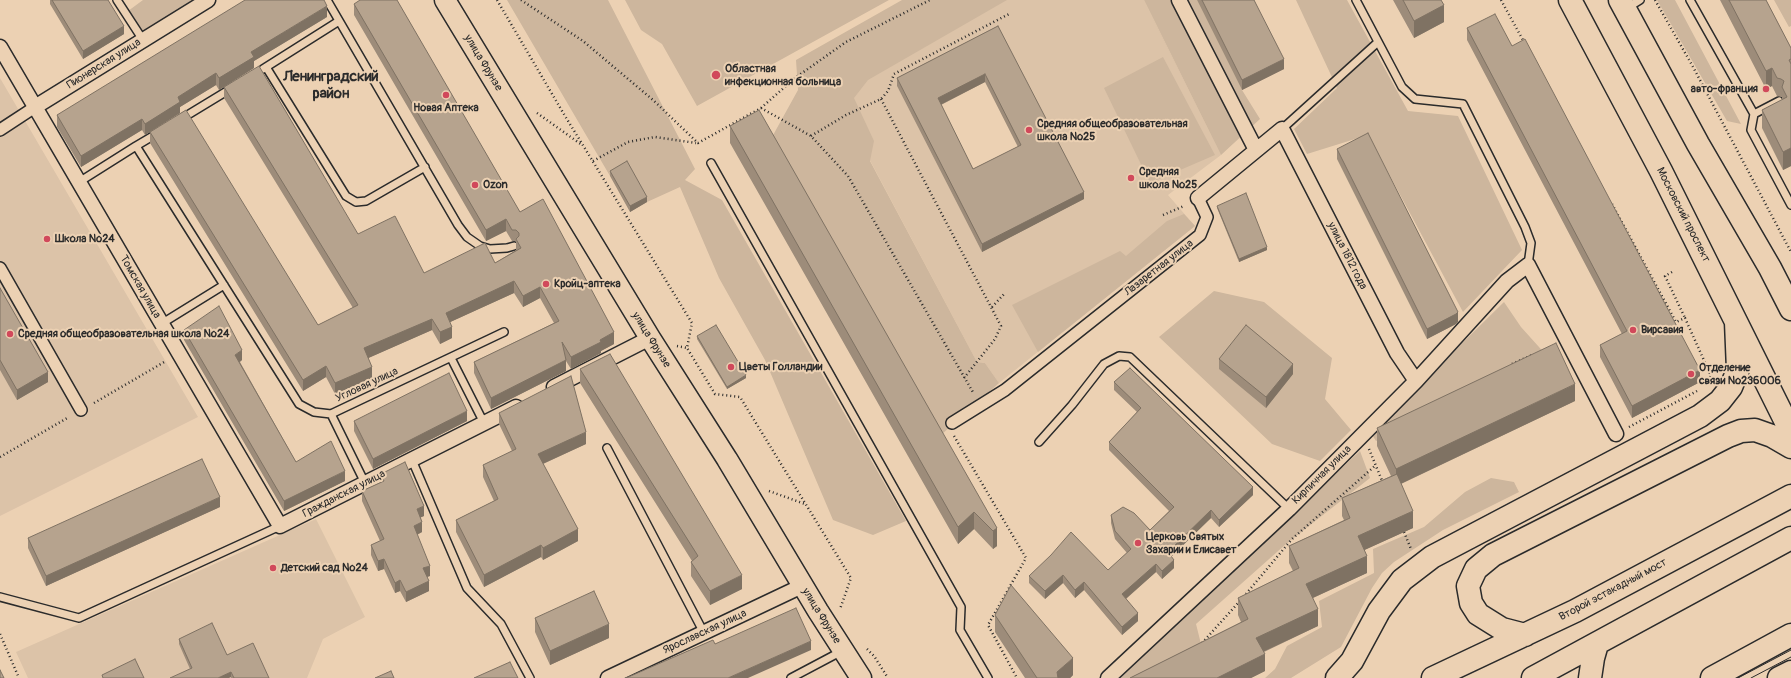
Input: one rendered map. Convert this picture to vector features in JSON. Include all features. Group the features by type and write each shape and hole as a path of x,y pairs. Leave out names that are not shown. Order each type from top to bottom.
{"main road":[{"name":"улица Фрунзе","path":"445,0 650,338 727,459 802,586 861,678"},
{"name":"Московский проспект","path":"1570,0 1661,172 1791,432"},
{"path":"1628,3 1698,144 1770,268 1791,309"},
{"path":"1770,268 1791,291"},
{"path":"1337,678 1352,661 1379,611 1402,580 1432,557 1700,416 1720,401 1731,387 1738,370 1736,322"},
{"path":"1525,635 1502,629 1478,614 1471,603 1468,586 1476,569 1493,555 1728,436 1741,431 1754,430 1772,436 1791,447"},
{"name":"Второй эстакадный мост","path":"1433,678 1575,611 1791,496"},
{"path":"1533,678 1791,538"},
{"path":"1712,678 1791,635"},
{"path":"1590,678 1597,644"},
{"path":"1779,678 1791,672"}],"street":[{"name":"Пионерская улица","path":"0,130 208,0"},
{"path":"1179,0 1256,150"},
{"name":"Томская улица","path":"0,47 280,526"},
{"name":"Лазаретная улица","path":"952,423 1005,390 1200,235 1207,217 1198,198 1282,129"},
{"name":"улица 1812 года","path":"1282,129 1397,352 1416,381"},
{"path":"1528,265 1616,434"},
{"name":"Кирпичная улица","path":"1108,678 1289,509 1416,381 1507,282 1528,265"},
{"path":"0,268 81,410"},
{"path":"539,395 650,338"},
{"name":"Гражданская улица","path":"280,526 525,402"},
{"name":"Ярославская улица","path":"608,678 802,586"}],"lane":[{"path":"117,0 143,40"},
{"path":"327,0 458,225 467,237 480,246 490,249 514,246"},
{"path":"1356,0 1402,88 1415,99 1463,104 1525,227 1531,243 1528,265"},
{"path":"1690,0 1754,114 1751,130 1791,205"},
{"path":"259,72 339,21"},
{"name":"Лазаретная улица","path":"1282,129 1378,42"},
{"path":"266,68 346,196 356,202 366,201 425,167"},
{"path":"177,121 238,84"},
{"path":"1754,114 1779,101"},
{"path":"79,182 163,129"},
{"name":"Угловая улица","path":"136,146 299,404 314,412 331,414 504,332"},
{"path":"711,164 961,607 960,630 988,678"},
{"path":"161,324 224,285"},
{"path":"1039,442 1104,364 1119,356 1130,357 1289,509"},
{"path":"451,358 484,423"},
{"path":"331,414 365,483"},
{"path":"607,448 704,632"},
{"path":"412,460 467,588 501,624 530,678"},
{"name":"Гражданская улица","path":"0,597 79,618 280,526"},
{"path":"791,678 843,650"}],"path":[{"path":"497,0 692,323 687,348 715,394 740,397 851,578 838,615"},
{"path":"521,0 583,41 653,100 698,143"},
{"path":"593,161 628,142 655,137 698,143 761,108 795,78 846,42 930,0"},
{"path":"1501,0 1528,49"},
{"path":"1655,0 1696,72 1791,252"},
{"path":"811,136 846,115 882,99 888,91 894,74 1009,14"},
{"path":"882,99 1001,326 999,333 964,378"},
{"path":"761,108 811,136 848,176 980,405"},
{"path":"535,112 584,146"},
{"path":"1611,203 1676,322 1686,318"},
{"path":"1163,215 1180,209"},
{"path":"1629,427 1703,388 1711,376 1686,318 1665,276 1672,272"},
{"path":"992,307 1005,293"},
{"path":"1506,367 1533,354"},
{"path":"952,423 953,436 1026,558 988,625 1017,678"},
{"path":"1363,434 1386,489"},
{"path":"1369,449 1373,445"},
{"path":"1245,595 1292,539 1376,465"},
{"path":"766,490 806,504"},
{"path":"1404,532 1408,542"},
{"path":"1201,644 1240,600"},
{"path":"0,634 19,678"}],"shaded area":[{"path":"143,0 194,0 137,34 124,14"},
{"path":"507,0 608,0 695,169 685,180 722,200 906,521 873,535 833,520 765,360 719,278 680,187 647,202 627,167 610,176"},
{"name":"Областная инфекционная больница","path":"625,0 889,0 697,106 662,44 641,30"},
{"path":"902,0 1007,0 868,80 854,98 874,141 870,161 977,362 985,363 999,383 941,435 772,137 798,90 796,60"},
{"name":"Средняя школа №25","path":"965,0 1144,0 1221,155 1168,195 1195,226 999,383 985,363 977,362 830,85","holes":["998,34 1084,199 982,252 897,86"]},
{"path":"1144,0 1197,0 1242,90 1260,119 1221,155"},
{"path":"1296,0 1347,0 1408,111 1458,116 1522,250 1463,312 1368,135 1307,154 1294,129 1337,88"},
{"path":"1657,0 1675,0 1741,124 1727,121"},
{"path":"1774,0 1791,0 1791,26 1789,27"},
{"path":"1163,57 1215,155 1150,183 1104,88"},
{"name":"Школа №24","path":"0,78 198,417 0,516"},
{"path":"1184,214 1195,226 1038,352 1012,305 1120,251 1126,256 1167,221"},
{"path":"1214,291 1264,302 1332,358 1325,399 1351,430 1320,461 1272,444 1159,337"},
{"path":"1504,302 1521,327 1548,357 1376,441 1371,433"},
{"path":"1360,451 1370,478 1286,544 1196,624 1201,644 1142,678 1117,678"},
{"path":"1491,478 1514,482 1519,492 1443,530 1394,562 1382,573 1372,588 1341,647 1291,678 1265,678 1275,669 1287,646 1322,627 1319,601 1374,573 1373,549 1424,527 1465,492"},
{"name":"Детский сад №24","path":"316,519 365,617 323,639 307,678 28,678 16,652"}],"building":[{"path":"52,0 108,0 124,26 83,51"},
{"path":"245,0 324,0 327,6 251,52 254,57 219,78 216,73 178,97 180,102 145,124 142,119 81,156 57,115"},
{"path":"360,0 397,0 520,212 543,199 614,332 600,340 601,342 571,357 562,342 566,360 491,398 474,362 559,321 540,287 523,296 514,281 446,313 452,327 440,332 432,319 364,348 372,367 335,383 326,366 303,380 150,132 186,110 318,325 358,305 224,87 259,66 358,234 395,216 424,273 485,243 495,263 521,248 516,239 519,236 519,233 516,230 512,230 506,219 486,230 354,4"},
{"path":"1202,0 1254,0 1284,59 1242,80"},
{"path":"1403,0 1441,0 1444,5 1414,21"},
{"path":"1729,0 1766,0 1791,48 1791,59 1789,60 1791,64 1791,148 1783,152 1762,110 1787,97 1782,87 1784,81 1777,78 1772,68 1766,71"},
{"path":"1495,14 1512,46 1525,39 1700,370 1632,406 1600,345 1627,331 1467,28"},
{"name":"Средняя общеобразовательная школа №25","path":"998,26 1084,192 982,244 897,78","holes":["985,74 1021,145 973,169 938,98"]},
{"path":"759,110 997,528 993,531 974,512 958,527 730,126"},
{"path":"1368,133 1458,312 1427,329 1337,149"},
{"path":"627,161 647,197 630,206 610,171"},
{"path":"1246,193 1267,247 1239,259 1217,206"},
{"name":"Средняя общеобразовательная школа №24","path":"0,288 48,372 17,390 0,360"},
{"path":"219,306 242,350 235,355 296,462 331,441 345,471 284,501 184,330"},
{"path":"716,325 746,375 727,387 697,336"},
{"path":"1246,325 1293,364 1266,397 1219,359"},
{"path":"1556,343 1575,384 1396,469 1377,428"},
{"path":"610,354 742,575 710,591 691,562 698,556 580,369"},
{"path":"1130,368 1253,487 1219,520 1211,510 1168,552 1174,560 1162,571 1156,564 1122,594 1138,613 1122,627 1084,582 1075,590 1063,575 1045,591 1029,576 1051,555 1071,532 1108,570 1131,549 1115,531 1111,515 1123,507 1134,513 1150,530 1174,507 1109,442 1141,408 1114,382"},
{"path":"449,373 467,411 373,459 354,421"},
{"path":"571,376 586,432 538,454 578,529 543,548 541,545 484,575 456,520 498,499 483,465 516,449 499,413"},
{"path":"202,459 220,497 46,576 28,538"},
{"path":"405,462 424,506 417,509 422,522 414,526 430,566 423,568 429,581 406,592 400,580 395,583 384,559 378,561 371,545 384,539 362,491 384,481 381,474"},
{"path":"1397,474 1413,511 1358,536 1367,556 1306,584 1318,609 1256,638 1265,654 1217,678 1130,678 1248,619 1238,598 1299,568 1289,546 1350,518 1342,498"},
{"path":"1011,585 1073,658 1057,672 1058,678 1037,678 995,615"},
{"path":"594,591 609,624 550,651 535,618"},
{"path":"796,608 811,641 728,678 626,678 713,640 715,644"},
{"path":"212,623 227,655 253,643 269,678 234,678 231,672 218,678 170,678 192,668 179,639"},
{"path":"135,659 144,678 103,678 102,675"},
{"path":"510,662 518,678 474,678"},
{"path":"0,670 4,678 0,678"},
{"path":"391,671 394,678 375,678"}],"tram line":[{"path":"1738,678 1791,650"},
{"path":"1751,678 1791,657"}],"place":[{"name":"Областная инфекционная больница","path":"716,75"},
{"name":"авто-франция","path":"1766,89"},
{"name":"Новая Аптека","path":"446,95"},
{"name":"Средняя общеобразовательная школа №25","path":"1029,130"},
{"name":"Средняя школа №25","path":"1131,178"},
{"name":"Ozon","path":"475,185"},
{"name":"Школа №24","path":"47,239"},
{"name":"Кройц-аптека","path":"546,284"},
{"name":"Вирсавия","path":"1633,330"},
{"name":"Средняя общеобразовательная школа №24","path":"10,334"},
{"name":"Цветы Голландии","path":"731,367"},
{"name":"Отделение связи №236006","path":"1691,374"},
{"name":"Церковь Святых Захарии и Елисавет","path":"1138,543"},
{"name":"Детский сад №24","path":"273,568"}],"district":[{"name":"Ленинградский район","path":"331,86"}]}
